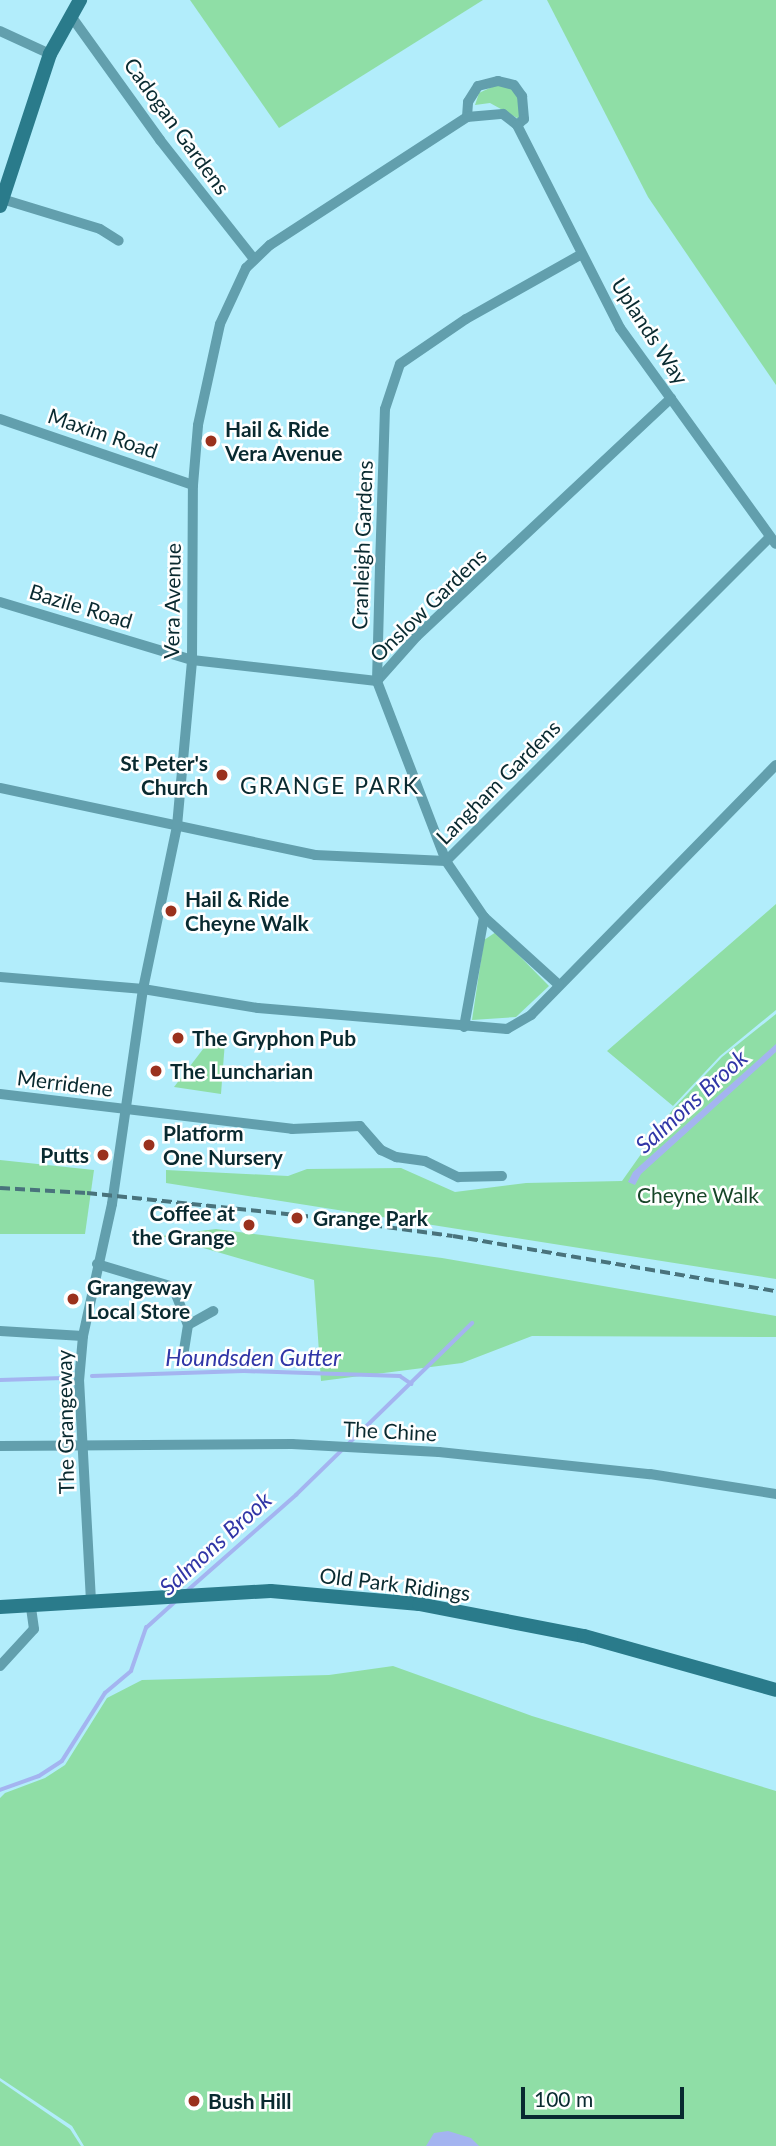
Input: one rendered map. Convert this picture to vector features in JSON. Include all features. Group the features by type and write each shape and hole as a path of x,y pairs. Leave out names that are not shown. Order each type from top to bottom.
{"street":[{"path":"80,0 50,54 1,203 100,229 119,241"},
{"name":"Cadogan Gardens","path":"71,16 160,140 254,259"},
{"path":"0,31 50,54"},
{"path":"498,81 514,85 522,96 524,119 517,125 503,114 467,117 468,102 478,86 498,81"},
{"name":"Vera Avenue","path":"112,1204 143,989 177,826 192,660 193,485 208,364 236,284 254,259 467,117"},
{"name":"Uplands Way","path":"517,125 580,255 620,328 773,540"},
{"name":"Cranleigh Gardens","path":"559,985 484,917 446,861 377,681 385,409 393,379 409,355 580,255"},
{"name":"Onslow Gardens","path":"192,660 377,681 417,636 671,398"},
{"name":"Maxim Road","path":"0,419 193,485"},
{"name":"Langham Gardens","path":"0,788 316,855 446,861 773,540"},
{"name":"Bazile Road","path":"0,602 192,660"},
{"path":"0,977 143,989 258,1007 507,1029 521,1024 776,765"},
{"path":"464,1027 484,917"},
{"name":"Merridene","path":"0,1094 292,1129 360,1126 381,1150 396,1157 425,1161 458,1177 502,1176"},
{"name":"The Grangeway","path":"90,1601 79,1381 83,1336 112,1204"},
{"path":"97,1264 165,1281 177,1293 188,1325 182,1361"},
{"path":"188,1325 213,1311"},
{"path":"0,1331 83,1336"},
{"name":"The Chine","path":"0,1446 324,1446 650,1474 776,1494"},
{"name":"Old Park Ridings","path":"0,1607 36,1607 90,1601 271,1591 419,1604 584,1636 776,1690"},
{"path":"0,1666 34,1629 36,1607"}],"green space":[{"path":"190,0 483,0 279,128"},
{"path":"547,0 776,0 776,385 648,197"},
{"path":"496,85 511,88 522,102 519,119 490,103 475,105 479,93"},
{"path":"776,904 776,1010 720,1056 673,1106 607,1051"},
{"path":"496,932 549,986 516,1017 472,1020 484,940"},
{"name":"Cheyne Walk","path":"776,1014 776,1279 166,1183 166,1170 288,1176 307,1169 401,1168 455,1192 526,1183 622,1181 673,1109 722,1057"},
{"path":"210,1040 225,1041 221,1094 174,1087"},
{"path":"0,1160 94,1170 85,1234 0,1234"},
{"path":"216,1229 442,1258 776,1316 776,1337 532,1336 462,1363 321,1381 314,1280 162,1236"},
{"path":"393,1666 532,1716 776,1791 776,2146 84,2146 72,2126 0,2078 0,1798 5,1793 45,1778 65,1765 107,1698 142,1680 329,1675"},
{"path":"0,2081 70,2129 81,2146 0,2146"}],"water":[{"path":"776,1044 776,1052 641,1174 635,1185 628,1182 633,1172"},
{"path":"448,2131 471,2138 479,2146 426,2146 434,2133"}],"waterway":[{"name":"Salmons Brook","path":"188,1590 296,1495 472,1323"},
{"name":"Houndsden Gutter","path":"92,1376 244,1371 400,1376 412,1384"},
{"name":"Houndsden Gutter","path":"0,1380 63,1378"},
{"name":"Salmons Brook","path":"0,1790 39,1776 62,1761 105,1693 131,1671 146,1628 175,1602"}],"railway":[{"path":"0,1188 87,1193 298,1215 453,1236 776,1291"}],"place":[{"name":"Hail & Ride Vera Avenue","path":"211,441"},
{"name":"St Peter's Church","path":"222,775"},
{"name":"Hail & Ride Cheyne Walk","path":"171,911"},
{"name":"The Gryphon Pub","path":"178,1038"},
{"name":"The Luncharian","path":"156,1071"},
{"name":"Platform One Nursery","path":"149,1145"},
{"name":"Putts","path":"103,1155"},
{"name":"Grange Park","path":"297,1218"},
{"name":"Coffee at the Grange","path":"249,1225"},
{"name":"Grangeway Local Store","path":"73,1299"},
{"name":"Bush Hill","path":"194,2101"}],"district":[{"name":"GRANGE PARK","path":"330,785"}]}
